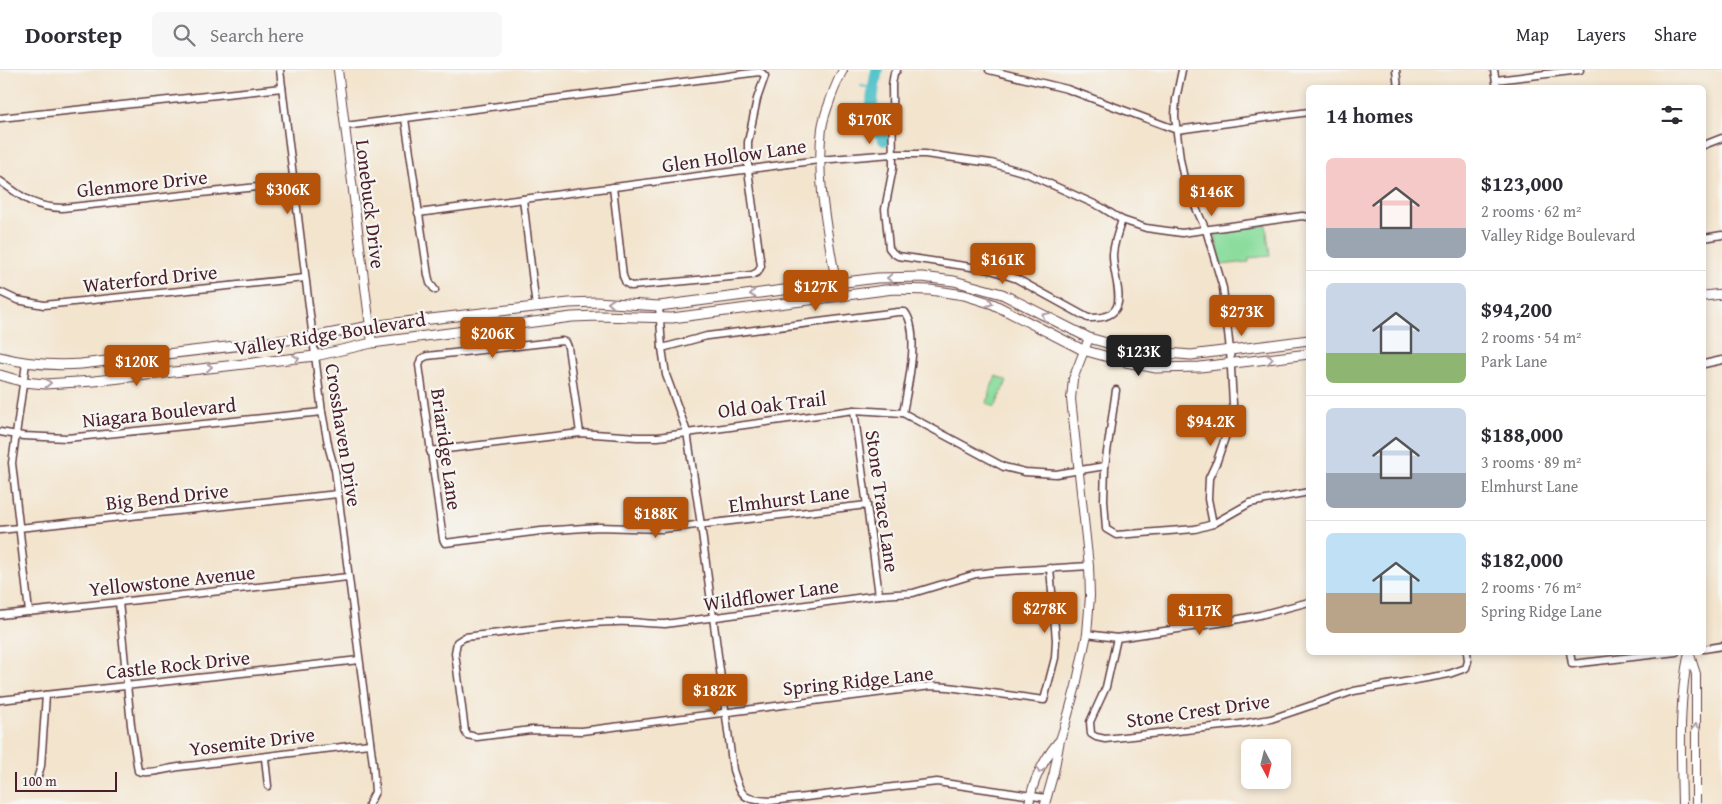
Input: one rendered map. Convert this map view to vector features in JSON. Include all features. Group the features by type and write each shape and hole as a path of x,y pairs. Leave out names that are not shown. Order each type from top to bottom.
{"main road":[{"name":"Valley Ridge Boulevard","path":"0,357 26,363 81,364 312,338 370,326 569,303 596,302 659,306 894,277 922,277 954,281 1002,294 1089,338 1121,347 1157,353 1191,354 1306,340"},
{"name":"Valley Ridge Boulevard","path":"0,375 24,382 45,384 94,381 315,356 372,343 572,317 660,318 709,315 893,289 930,290 964,295 993,304 1083,350 1156,368 1190,368 1306,354"},
{"path":"1706,296 1722,294"}],"street":[{"name":"Crosshaven Drive","path":"280,70 312,338 322,412 335,470 370,744 375,792 369,804"},
{"name":"Lonebuck Drive","path":"338,70 372,343"},
{"path":"838,296 825,210 820,160 822,125 843,70"},
{"path":"897,70 894,73 892,86 893,168 885,209 888,244 893,253 898,256 991,270 1017,279 1088,318 1099,318 1109,316 1117,306 1119,290 1113,256 1122,220"},
{"path":"989,70 1016,75 1067,89 1177,130 1306,112"},
{"path":"1182,70 1176,100 1180,159 1185,184 1206,230 1223,288 1231,364 1233,404 1229,426 1209,478 1208,499 1213,524"},
{"path":"1396,70 1398,85"},
{"path":"1494,70 1496,84 1580,70"},
{"path":"345,126 762,73 765,78 757,99 748,142 748,170 761,266 758,272 752,275 631,286 626,283 623,276 613,187"},
{"path":"0,118 282,88"},
{"path":"405,119 428,275 430,284 435,290"},
{"path":"1706,145 1722,138"},
{"name":"Glen Hollow Lane","path":"418,213 820,160 892,154 925,154 991,163 1026,174 1101,207 1122,220 1146,228 1182,232 1306,217"},
{"name":"Glenmore Drive","path":"0,181 27,200 40,206 62,208 294,183"},
{"path":"522,199 536,307"},
{"path":"1706,238 1722,235"},
{"name":"Waterford Drive","path":"0,292 17,300 44,305 305,278"},
{"path":"659,306 662,348 669,384 687,432 733,770 740,791 746,798 753,800 771,801 937,782 1029,800 1046,801 1060,740 1074,695 1087,634 1090,596 1089,566 1071,399 1073,380 1089,338"},
{"path":"662,348 707,336 905,312 910,324 912,361 903,413"},
{"name":"Briaridge Lane","path":"445,543 430,451 419,364 421,359 427,356 562,340 566,342 568,347 580,433"},
{"path":"1706,364 1722,360"},
{"path":"26,363 12,463 29,612"},
{"path":"1116,390 1105,466 1104,500 1106,529 1112,534 1195,529 1213,524 1250,503 1306,493"},
{"name":"Old Oak Trail","path":"430,451 580,433 658,437 854,410 903,413 1004,466 1025,472 1056,474 1105,466"},
{"name":"Stone Trace Lane","path":"854,410 879,595"},
{"name":"Niagara Boulevard","path":"0,432 16,435 67,438 322,412"},
{"name":"Big Bend Drive","path":"0,530 338,494"},
{"name":"Elmhurst Lane","path":"445,543 600,527 662,529 868,505"},
{"name":"Wildflower Lane","path":"467,735 464,726 455,652 457,642 465,637 600,622 664,624 912,592 976,574 1089,566"},
{"name":"Spring Ridge Lane","path":"467,735 477,737 531,730 582,731 931,686 1044,700 1055,658 1056,640 1050,568"},
{"name":"Yellowstone Avenue","path":"0,615 348,577"},
{"path":"119,602 127,686"},
{"path":"1087,634 1117,638 1219,623 1306,603"},
{"name":"Stone Crest Drive","path":"1117,638 1106,687 1090,722 1091,734 1105,739 1271,719 1354,691 1449,674 1466,668 1467,655"},
{"path":"1706,649 1722,646"},
{"path":"1570,655 1572,664 1650,655"},
{"path":"1682,804 1681,733 1684,675 1688,655"},
{"path":"1690,655 1696,674 1696,804"},
{"name":"Castle Rock Drive","path":"0,700 359,660"},
{"name":"Yosemite Drive","path":"127,686 138,771 143,773 163,769 265,758 319,749 370,744"},
{"path":"37,779 42,766 46,695"},
{"path":"1029,800 1047,754 1060,740"},
{"path":"265,758 268,786"},
{"path":"1682,776 1696,776"}],"green space":[{"path":"1266,225 1270,256 1249,258 1249,262 1221,265 1215,233 1218,231"},
{"path":"996,376 1007,381 995,407 986,403"}],"waterway":[{"path":"877,70 872,106 878,131 884,140"},
{"path":"861,86 873,88"}]}
